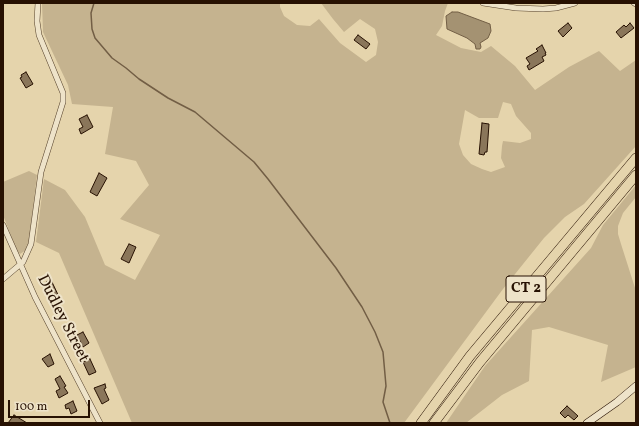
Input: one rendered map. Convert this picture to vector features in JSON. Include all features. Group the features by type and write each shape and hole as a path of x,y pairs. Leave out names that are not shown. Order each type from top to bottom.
{"highway":[{"name":"CT 2","path":"421,423 470,356 636,158"},
{"name":"CT 2","path":"434,423 480,362 636,175"}],"street":[{"path":"3,279 23,262 31,244 41,172 63,102 63,93 39,35 37,21 38,3"},
{"path":"483,3 516,8 543,9 556,8 575,3"},
{"name":"Dudley Street","path":"3,225 35,297 100,423"},
{"path":"587,423 617,402 636,386"}],"shaded area":[{"path":"42,3 280,3 284,16 297,25 310,26 319,19 340,43 366,62 376,55 378,42 375,29 360,19 344,32 321,3 448,3 442,26 436,35 461,48 481,52 491,46 515,66 535,90 569,67 599,51 620,71 636,60 636,146 584,204 565,217 544,238 503,289 404,423 132,423 59,253 36,242 44,179 65,190 85,217 105,265 135,280 160,235 120,219 149,185 136,161 105,154 113,107 72,104 68,85 43,32","holes":["503,102 511,104 516,116 531,133 531,139 520,143 503,141 501,158 505,167 491,172 471,164 463,155 459,144 465,110 479,118 498,118"]},
{"path":"452,12 458,12 490,24 491,31 488,38 480,43 480,49 476,49 475,44 467,38 447,29 446,16"},
{"path":"29,171 37,175 29,241 26,250 20,254 13,241 3,215 3,182"},
{"path":"636,185 636,197 623,213 618,226 618,234 636,291 636,367 601,382 608,345 549,327 532,330 529,381 502,395 466,423 446,423 485,366 591,248 603,225"}],"building":[{"path":"568,23 572,28 563,37 558,31"},
{"path":"630,23 634,28 621,38 616,32 624,25 626,27"},
{"path":"358,35 370,44 366,49 354,40"},
{"path":"542,45 546,53 546,55 542,57 544,61 529,70 527,66 530,64 526,58 538,51 536,49"},
{"path":"26,72 33,84 26,88 20,78 22,77 21,75"},
{"path":"87,115 93,127 81,134 79,129 83,127 79,119"},
{"path":"482,123 489,124 487,152 485,152 484,155 479,154"},
{"path":"99,173 107,178 97,196 90,192"},
{"path":"129,244 136,247 129,263 121,259"},
{"path":"51,280 61,301 55,304 46,282"},
{"path":"83,332 89,343 83,347 77,335"},
{"path":"50,354 54,364 48,367 42,359"},
{"path":"90,359 96,372 89,375 83,362"},
{"path":"60,376 68,393 59,398 56,391 60,389 55,379"},
{"path":"105,384 106,388 104,389 109,400 102,404 94,388"},
{"path":"73,401 77,411 71,414 69,408 66,409 65,405"},
{"path":"567,406 578,416 574,420 568,415 565,418 560,413"},
{"path":"14,415 27,423 8,423"}],"waterway":[{"path":"94,3 91,13 92,29 95,38 112,58 139,79 168,98 195,112 254,162 336,268 362,307 375,332 383,352 386,386 383,402 390,423"}]}
